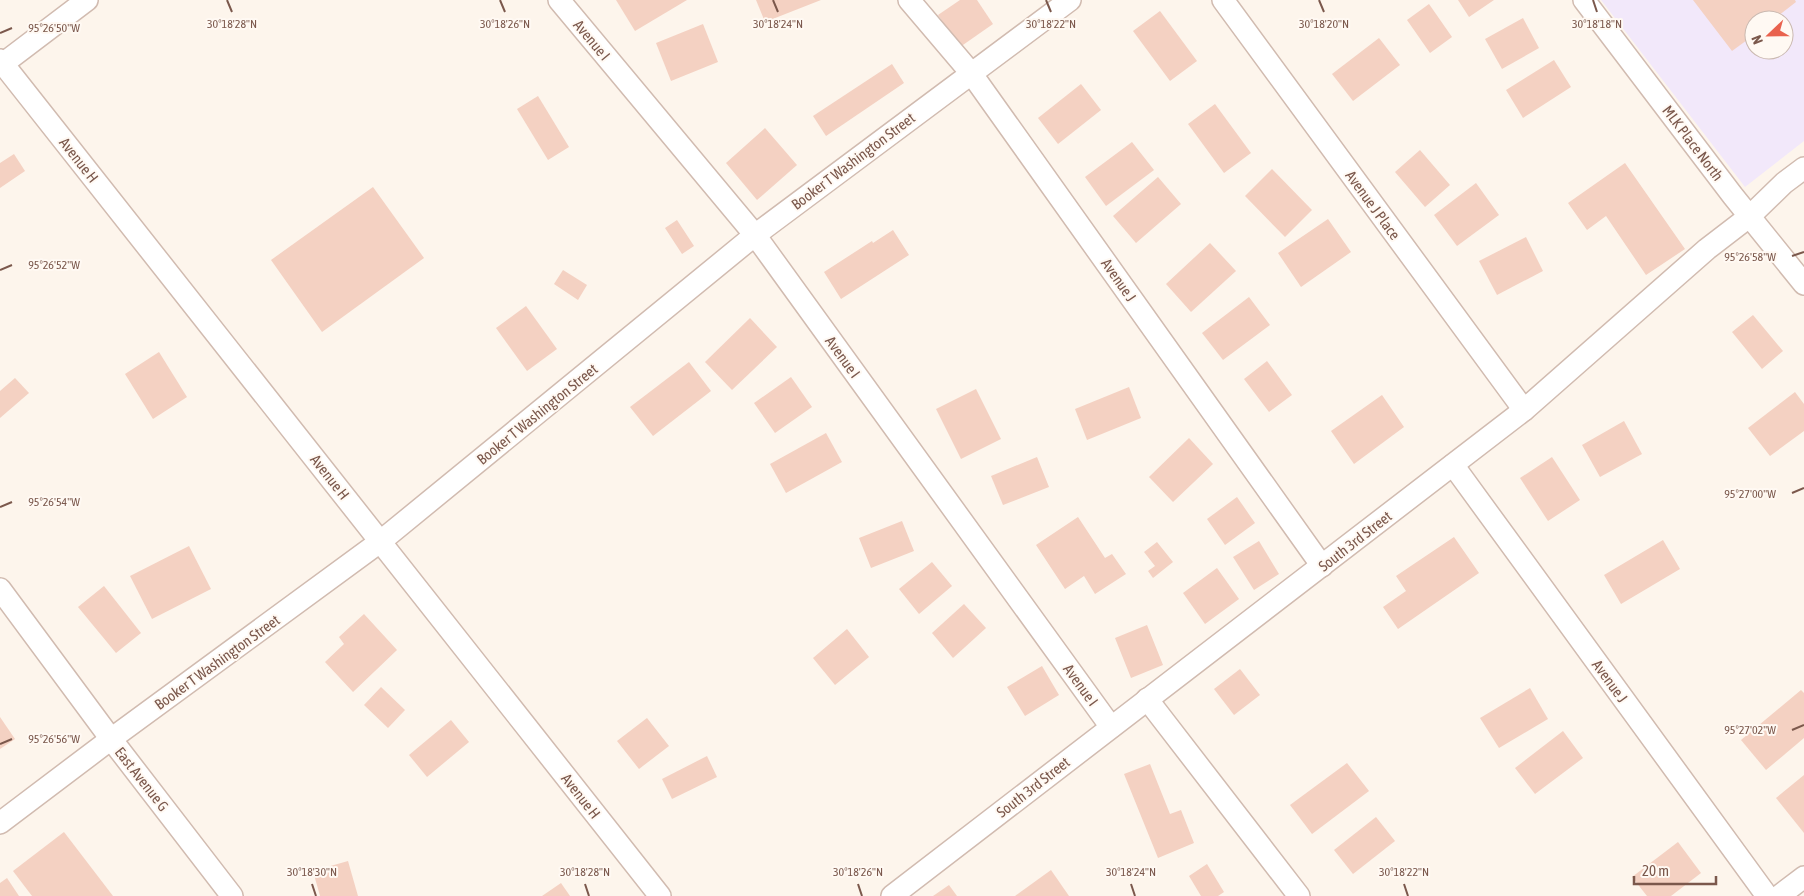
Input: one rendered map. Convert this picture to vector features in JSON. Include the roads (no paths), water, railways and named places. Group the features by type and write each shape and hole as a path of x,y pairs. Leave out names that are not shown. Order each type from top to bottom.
{"street":[{"path":"1,63 87,0"},
{"name":"Avenue I","path":"559,0 755,235 1112,726"},
{"name":"Avenue J","path":"909,0 971,73 1322,566"},
{"name":"Booker T Washington Street","path":"0,823 381,541 755,235 1070,0"},
{"name":"Avenue J Place","path":"1223,0 1524,410"},
{"name":"MLK Place North","path":"1584,0 1733,196 1804,284"},
{"name":"Avenue H","path":"1,63 660,896"},
{"name":"South 3rd Street","path":"892,896 1524,410 1707,249 1750,216 1784,183 1804,168"},
{"name":"Avenue J","path":"1453,465 1767,896"},
{"name":"East Avenue G","path":"0,589 111,739 232,896"},
{"path":"1147,699 1299,896"},
{"path":"1779,896 1804,876"}]}
